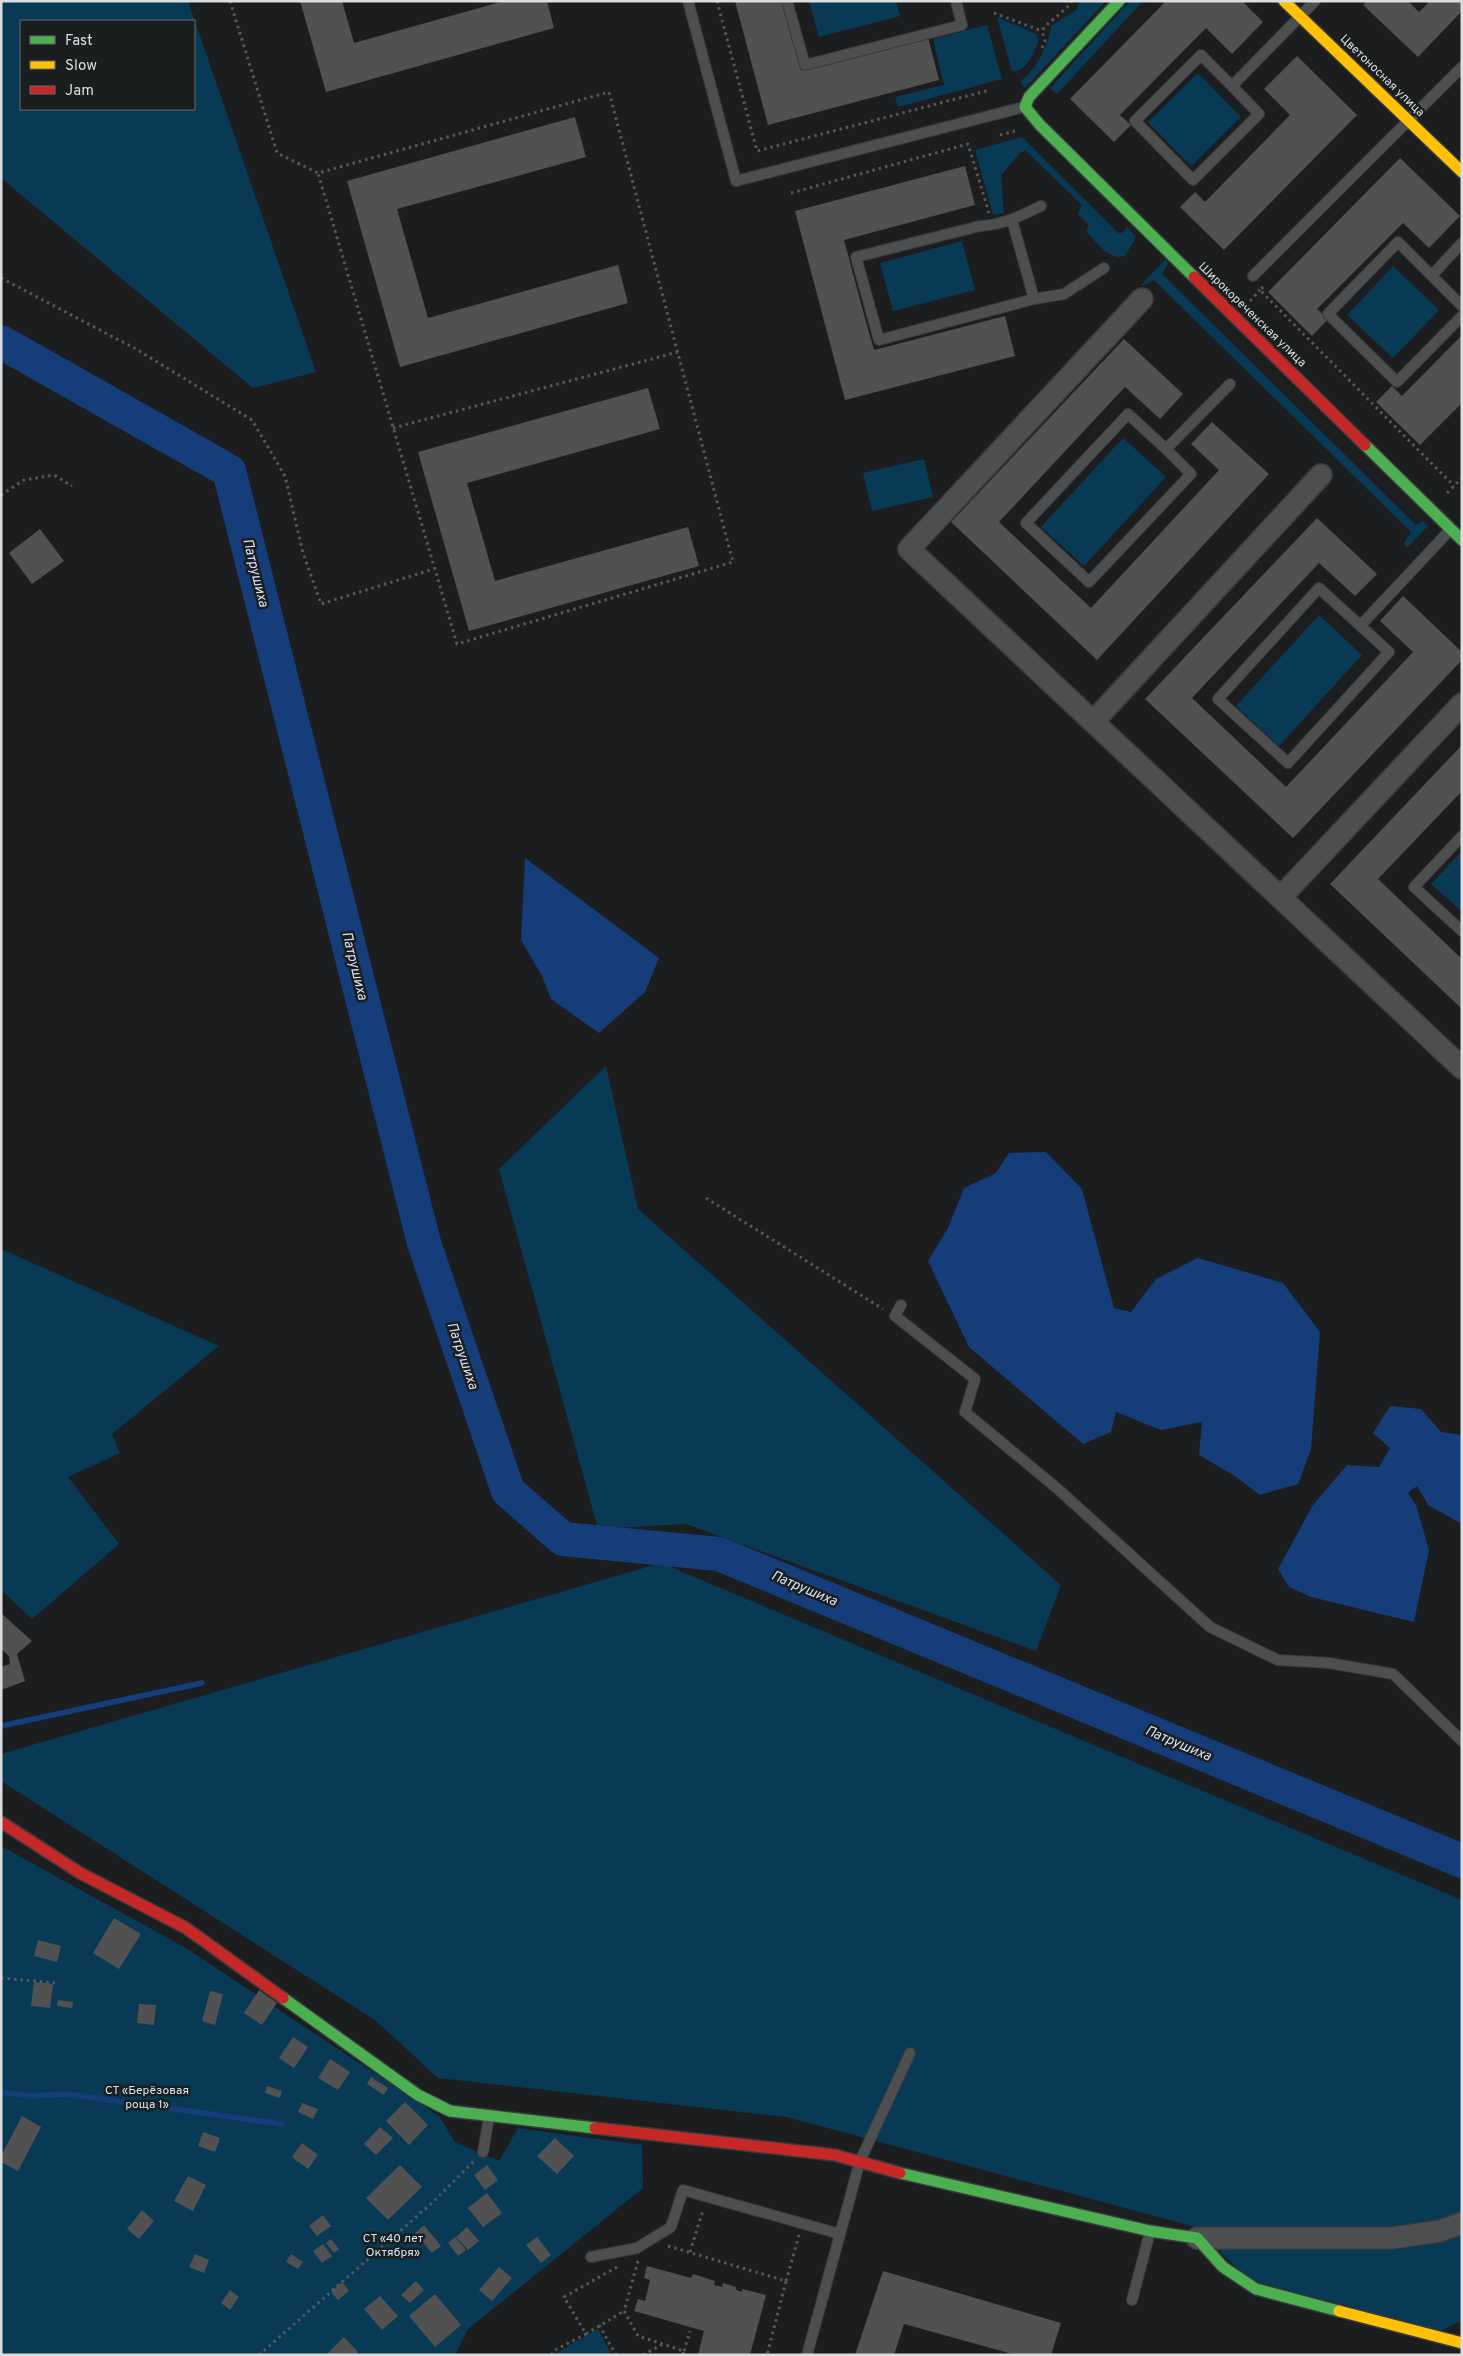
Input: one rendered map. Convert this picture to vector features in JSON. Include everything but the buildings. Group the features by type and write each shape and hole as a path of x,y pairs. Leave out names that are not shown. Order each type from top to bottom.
{"street":[{"path":"1025,107 1029,97 1119,1"},
{"name":"Цветоносная улица","path":"1284,1 1462,172"},
{"name":"Широкореченская улица","path":"1025,107 1040,125 1147,232 1462,540"},
{"path":"1142,299 909,549 1282,897 1462,1068"},
{"path":"1093,722 1322,474"},
{"path":"1282,897 1462,704"},
{"path":"1,1822 80,1873 186,1928 418,2095 450,2110 835,2155 914,2177 1150,2231 1197,2238 1392,2238 1440,2230 1462,2223"},
{"path":"1197,2238 1207,2254 1226,2272 1256,2289 1461,2340"}],"lane":[{"path":"688,1 736,181 1025,107"},
{"path":"787,1 805,65 962,25 956,1"},
{"path":"1232,86 1315,1"},
{"path":"1201,55 1232,86 1259,114 1193,180 1135,121 1201,55"},
{"path":"1253,276 1462,67"},
{"path":"1041,206 1012,220 980,226 856,258 879,340 1034,299 1064,294 1104,268"},
{"path":"1012,220 1034,299"},
{"path":"1462,306 1398,242 1328,314 1397,382 1462,316"},
{"path":"1432,275 1462,244"},
{"path":"1166,449 1230,384"},
{"path":"1128,414 1166,449 1191,474 1089,582 1026,522 1128,414"},
{"path":"1361,625 1451,530"},
{"path":"1320,588 1361,625 1389,652 1288,763 1218,699 1320,588"},
{"path":"1462,836 1414,887 1462,931"},
{"path":"901,1306 895,1316 975,1379 965,1412 1059,1490 1210,1627 1278,1660 1328,1663 1393,1674 1462,1741"},
{"path":"807,2355 860,2161 910,2053"},
{"path":"483,2152 489,2116"},
{"path":"591,2257 637,2248 671,2227 683,2190 840,2234"},
{"path":"1132,2300 1150,2231"}],"path":[{"path":"230,1 277,153 318,173 609,92 734,562 457,644 318,173"},
{"path":"717,1 757,151 990,90"},
{"path":"1038,56 1045,41 1042,32 1045,26 1064,13 1072,1"},
{"path":"994,13 1042,32"},
{"path":"792,193 968,144 993,225"},
{"path":"1,278 136,349 252,420 285,476 303,553 321,604 434,569"},
{"path":"1267,283 1260,290 1454,486 1462,478"},
{"path":"393,428 678,352"},
{"path":"1,495 24,480 54,475 72,486"},
{"path":"706,1198 895,1316"},
{"path":"1,1978 55,1983"},
{"path":"259,2355 434,2202 483,2152"},
{"path":"690,2252 706,2197"},
{"path":"767,2355 802,2224"},
{"path":"659,2244 786,2281"},
{"path":"552,2355 553,2351 624,2311 640,2254 631,2259"},
{"path":"586,2334 564,2297 623,2264"},
{"path":"624,2311 638,2336 683,2353 690,2330"},
{"path":"599,2326 616,2355"},
{"path":"643,2355 663,2344"}],"green space":[{"path":"1,1 188,1 195,20 20,20 20,110 195,110 195,21 316,372 253,388 1,178"},
{"path":"809,1 896,1 900,16 819,37"},
{"path":"1080,1 1106,1 1025,88 1020,82 1041,57 1051,26 1076,10"},
{"path":"1130,1 1143,1 1057,94 1050,88"},
{"path":"997,17 1036,34 1039,40 1030,60 1018,71 1012,71"},
{"path":"987,25 1002,79 898,107 895,97 944,85 933,39"},
{"path":"1198,73 1241,117 1191,166 1148,122"},
{"path":"1022,137 1118,233 1122,233 1127,227 1136,237 1125,256 1114,256 1103,250 1086,231 1089,225 1078,214 1082,205 1026,151 1021,152 1001,175 1004,213 993,215 975,150"},
{"path":"962,241 975,290 893,311 880,263"},
{"path":"1166,259 1168,264 1162,274 1416,525 1423,521 1428,526 1407,548 1404,543 1411,532 1154,280 1143,286 1141,285"},
{"path":"1393,266 1439,310 1393,358 1347,315"},
{"path":"1123,438 1166,477 1084,566 1041,527"},
{"path":"924,459 933,497 872,511 863,473"},
{"path":"1319,615 1362,655 1279,746 1236,706"},
{"path":"1462,851 1462,912 1431,884"},
{"path":"606,1066 638,1209 1061,1585 1036,1651 686,1524 598,1529 499,1169"},
{"path":"1,1249 219,1346 112,1434 120,1453 68,1477 119,1544 32,1619 1,1590"},
{"path":"661,1563 1462,1900 1462,2215 1406,2228 1214,2232 787,2117 438,2078 375,2020 1,1781 1,1754"},
{"name":"СТ «Берёзовая роща 1»","path":"1,1846 186,1948 439,2116 455,2142 499,2161 518,2128 642,2145 643,2188 468,2329 455,2355 1,2355"},
{"path":"1462,2230 1462,2320 1441,2331 1250,2280 1219,2251 1233,2245"},
{"path":"598,2329 612,2355 555,2355 555,2354"}],"water":[{"path":"525,858 659,958 645,992 599,1033 551,999 542,976 521,940"},
{"path":"1046,1152 1082,1189 1114,1308 1131,1312 1156,1279 1198,1258 1283,1283 1320,1332 1311,1449 1298,1484 1260,1495 1235,1476 1199,1455 1202,1422 1161,1430 1116,1412 1111,1432 1083,1444 969,1347 928,1261 948,1228 964,1188 996,1173 1009,1153"},
{"path":"1390,1406 1421,1409 1441,1432 1462,1435 1462,1524 1428,1505 1417,1486 1408,1493 1416,1505 1429,1550 1414,1622 1311,1597 1289,1587 1278,1569 1313,1505 1347,1465 1379,1467 1390,1448 1373,1433"}],"waterway":[{"name":"Патрушиха","path":"1,342 229,471 424,1243 508,1491 563,1539 719,1554 1462,1861"},
{"path":"1,1726 202,1683"},
{"path":"1,2092 31,2096 66,2094 282,2124"}],"traffic: fast":[{"path":"1119,1 1029,97 1025,107 1040,125 1194,277"},
{"path":"1365,445 1462,540"},
{"path":"283,1998 418,2095 450,2111 595,2128"},
{"path":"900,2173 1150,2231 1197,2238 1223,2267 1256,2289 1339,2311"}],"traffic: slow":[{"path":"1284,1 1462,172"},
{"path":"1339,2311 1462,2343"}],"traffic: jam":[{"path":"1194,277 1365,445"},
{"path":"1,1822 80,1873 186,1928 283,1998"},
{"path":"595,2128 835,2155 900,2173"}],"park label":[{"name":"СТ «40 лет Октября»","path":"393,2246"}]}
